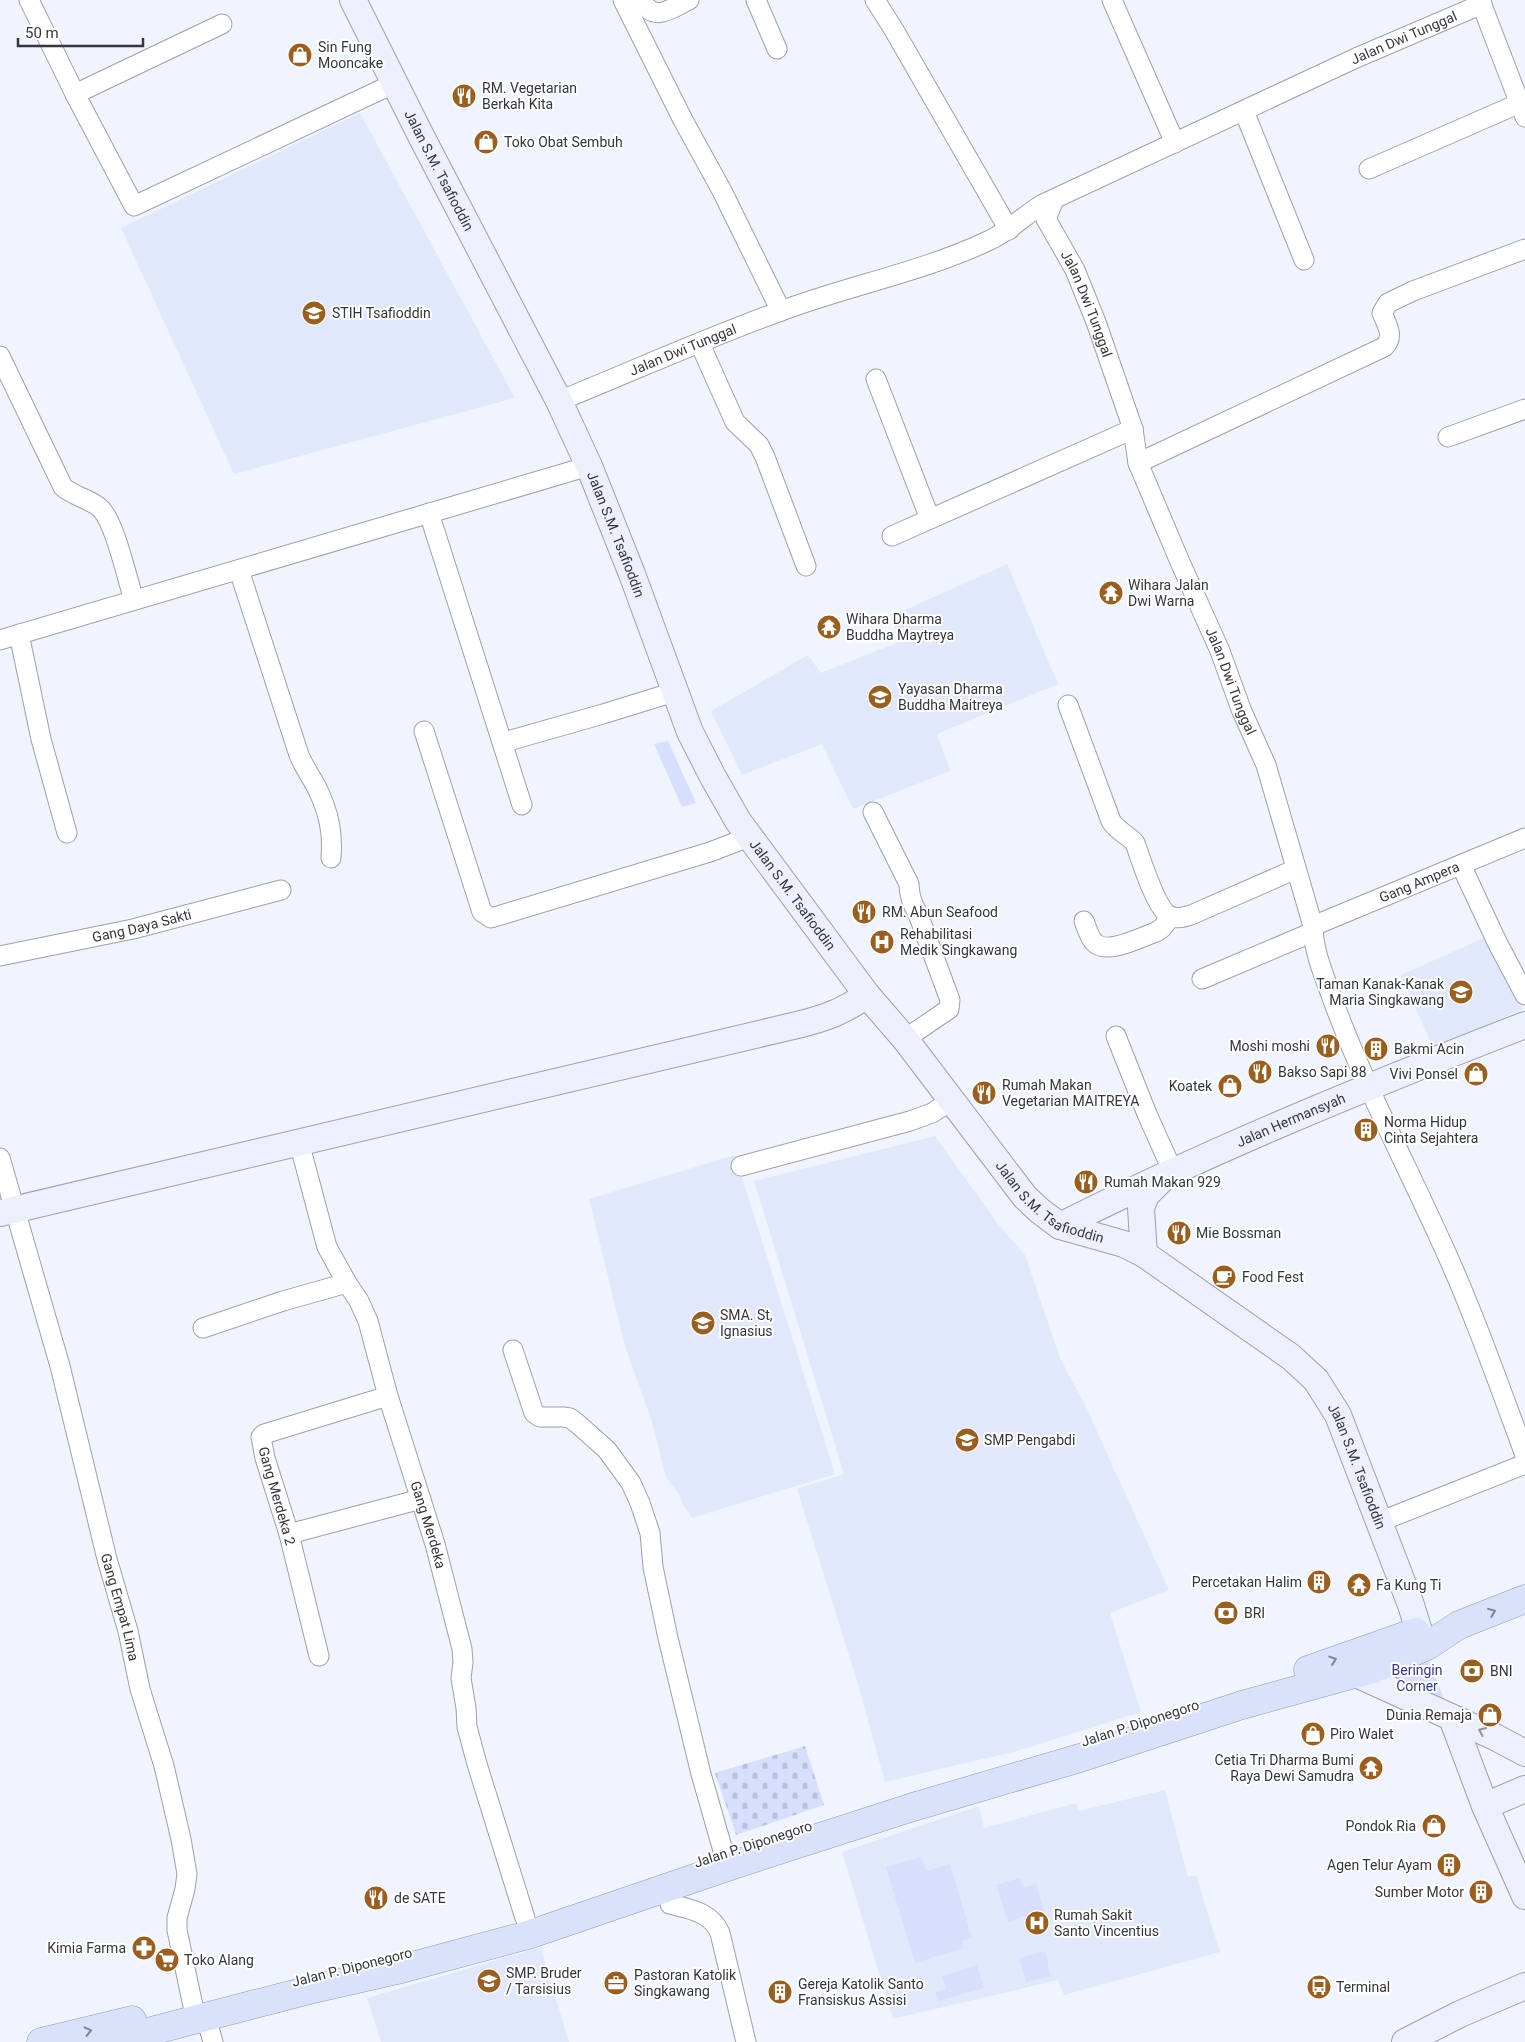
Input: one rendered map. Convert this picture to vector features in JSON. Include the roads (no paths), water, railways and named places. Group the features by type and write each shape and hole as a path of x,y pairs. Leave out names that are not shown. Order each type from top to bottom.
{"main road":[{"path":"1459,1625 1525,1599"},
{"name":"Jalan P. Diponegoro","path":"41,2042 204,2022 377,1964 526,1918 573,1912 653,1875 954,1783 1185,1708 1270,1684 1419,1631 1459,1625"},
{"name":"Jalan P. Diponegoro","path":"109,2042 204,2022 317,1988 401,1970 573,1912 736,1864 913,1807 1073,1760 1242,1705 1376,1668 1427,1646 1459,1625"}],"street":[{"path":"29,0 75,94 134,206 395,83"},
{"name":"Jalan S.M. Tsafioddin","path":"352,0 559,401 589,466 632,574 690,732 713,777 749,837 867,995 905,1039 1025,1196 1040,1211 1060,1226 1111,1240 1144,1254 1291,1357 1316,1380 1338,1415 1411,1605 1419,1631"},
{"path":"623,0 781,310"},
{"path":"642,0 646,8 654,13 661,13 689,0"},
{"path":"756,0 777,49"},
{"path":"874,0 894,30 1012,228 1025,227 1046,219 1054,200"},
{"path":"1112,0 1175,143"},
{"path":"1369,169 1522,110 1481,2"},
{"name":"Jalan Dwi Tunggal","path":"559,401 781,310 918,268 965,251 1012,228 1031,211 1356,58 1481,2"},
{"path":"75,94 222,24"},
{"path":"1244,111 1304,260"},
{"name":"Jalan Dwi Tunggal","path":"1046,219 1075,270 1115,373 1133,428 1138,463 1220,651 1241,709 1266,765 1313,929 1315,948 1340,1020 1369,1088 1440,1239 1488,1356 1525,1455"},
{"path":"1138,463 1384,347 1389,342 1390,337 1382,313 1388,303 1413,291 1525,249"},
{"path":"700,344 735,422 759,445 765,457 806,566"},
{"path":"0,356 63,488 94,503 102,509 109,521 134,600"},
{"path":"876,379 930,519"},
{"path":"1448,437 1525,409"},
{"path":"892,536 1133,428"},
{"path":"0,640 589,466"},
{"path":"429,513 522,805"},
{"path":"239,570 298,755 304,769 317,788 330,824 333,838 331,858"},
{"path":"18,634 41,739 67,832"},
{"path":"508,741 674,692"},
{"path":"1068,705 1114,828 1135,843 1163,911 1171,916 1180,918 1191,915 1296,869"},
{"path":"424,731 482,912 491,918 710,852 749,837"},
{"path":"873,812 909,884 909,895 912,905 918,914 950,1000 949,1009 905,1039"},
{"name":"Gang Ampera","path":"1202,980 1313,929 1525,838"},
{"path":"1461,865 1497,942 1525,994"},
{"name":"Gang Daya Sakti","path":"0,956 133,929 281,890"},
{"path":"1084,922 1093,942 1099,947 1109,949 1156,932 1171,916"},
{"path":"8,1212 820,1019 848,1008 867,995"},
{"name":"Jalan Hermansyah","path":"1060,1226 1170,1173 1270,1128 1525,1025"},
{"path":"1116,1036 1170,1173 1146,1195 1141,1208 1144,1254"},
{"path":"741,1166 910,1121 932,1113 952,1100"},
{"name":"Gang Merdeka","path":"299,1142 327,1247 346,1283 359,1300 368,1321 388,1396 435,1544 462,1649 461,1678 467,1727 476,1764 526,1918"},
{"name":"Gang Empat Lima","path":"0,1158 8,1212 60,1366 107,1559 128,1632 140,1689 164,1766 181,1840 186,1874 185,1889 177,1918 177,1930 204,2022"},
{"path":"202,1328 283,1301 346,1283"},
{"path":"513,1350 534,1414 540,1417 570,1418 579,1425 607,1450 631,1483 642,1509 650,1533 653,1567 668,1638 701,1774 724,1854"},
{"name":"Gang Merdeka 2","path":"320,1656 289,1534 265,1458 261,1437 264,1434 388,1396"},
{"path":"1379,1522 1525,1464"},
{"path":"289,1534 420,1499"},
{"path":"1356,1674 1525,1754"},
{"path":"1452,1718 1485,1806 1524,1889"},
{"path":"1485,1806 1525,1789"},
{"path":"670,1904 700,1913 710,1918 716,1924 720,1933 746,2042"},
{"path":"1405,2042 1460,2014 1525,1986"}],"place":[{"name":"Sin Fung Mooncake","path":"300,55"},
{"name":"RM. Vegetarian Berkah Kita","path":"464,96"},
{"name":"Toko Obat Sembuh","path":"486,142"},
{"name":"STIH Tsafioddin","path":"314,313"},
{"name":"Wihara Jalan Dwi Warna","path":"1111,593"},
{"name":"Wihara Dharma Buddha Maytreya","path":"829,627"},
{"name":"Yayasan Dharma Buddha Maitreya","path":"880,697"},
{"name":"RM. Abun Seafood","path":"864,912"},
{"name":"Rehabilitasi Medik Singkawang","path":"882,942"},
{"name":"Taman Kanak-Kanak Maria Singkawang","path":"1461,992"},
{"name":"Moshi moshi","path":"1328,1046"},
{"name":"Bakmi Acin","path":"1376,1049"},
{"name":"Bakso Sapi 88","path":"1260,1072"},
{"name":"Vivi Ponsel","path":"1476,1074"},
{"name":"Koatek","path":"1230,1086"},
{"name":"Rumah Makan Vegetarian MAITREYA","path":"984,1093"},
{"name":"Norma Hidup Cinta Sejahtera","path":"1366,1130"},
{"name":"Rumah Makan 929","path":"1086,1182"},
{"name":"Mie Bossman","path":"1179,1233"},
{"name":"Food Fest","path":"1224,1277"},
{"name":"SMA. St, Ignasius","path":"703,1323"},
{"name":"SMP Pengabdi","path":"967,1440"},
{"name":"Percetakan Halim","path":"1319,1582"},
{"name":"Fa Kung Ti","path":"1359,1585"},
{"name":"BRI","path":"1226,1613"},
{"name":"BNI","path":"1472,1671"},
{"name":"Dunia Remaja","path":"1490,1715"},
{"name":"Piro Walet","path":"1313,1734"},
{"name":"Cetia Tri Dharma Bumi Raya Dewi Samudra","path":"1371,1768"},
{"name":"Pondok Ria","path":"1434,1826"},
{"name":"Agen Telur Ayam","path":"1449,1865"},
{"name":"Sumber Motor","path":"1481,1892"},
{"name":"de SATE","path":"376,1898"},
{"name":"Rumah Sakit Santo Vincentius","path":"1037,1923"},
{"name":"Kimia Farma","path":"144,1948"},
{"name":"Toko Alang","path":"167,1960"},
{"name":"SMP. Bruder / Tarsisius","path":"489,1981"},
{"name":"Pastoran Katolik Singkawang","path":"616,1983"},
{"name":"Terminal","path":"1319,1987"},
{"name":"Gereja Katolik Santo Fransiskus Assisi","path":"780,1992"}],"park label":[{"name":"Beringin Corner","path":"1417,1678"}]}
